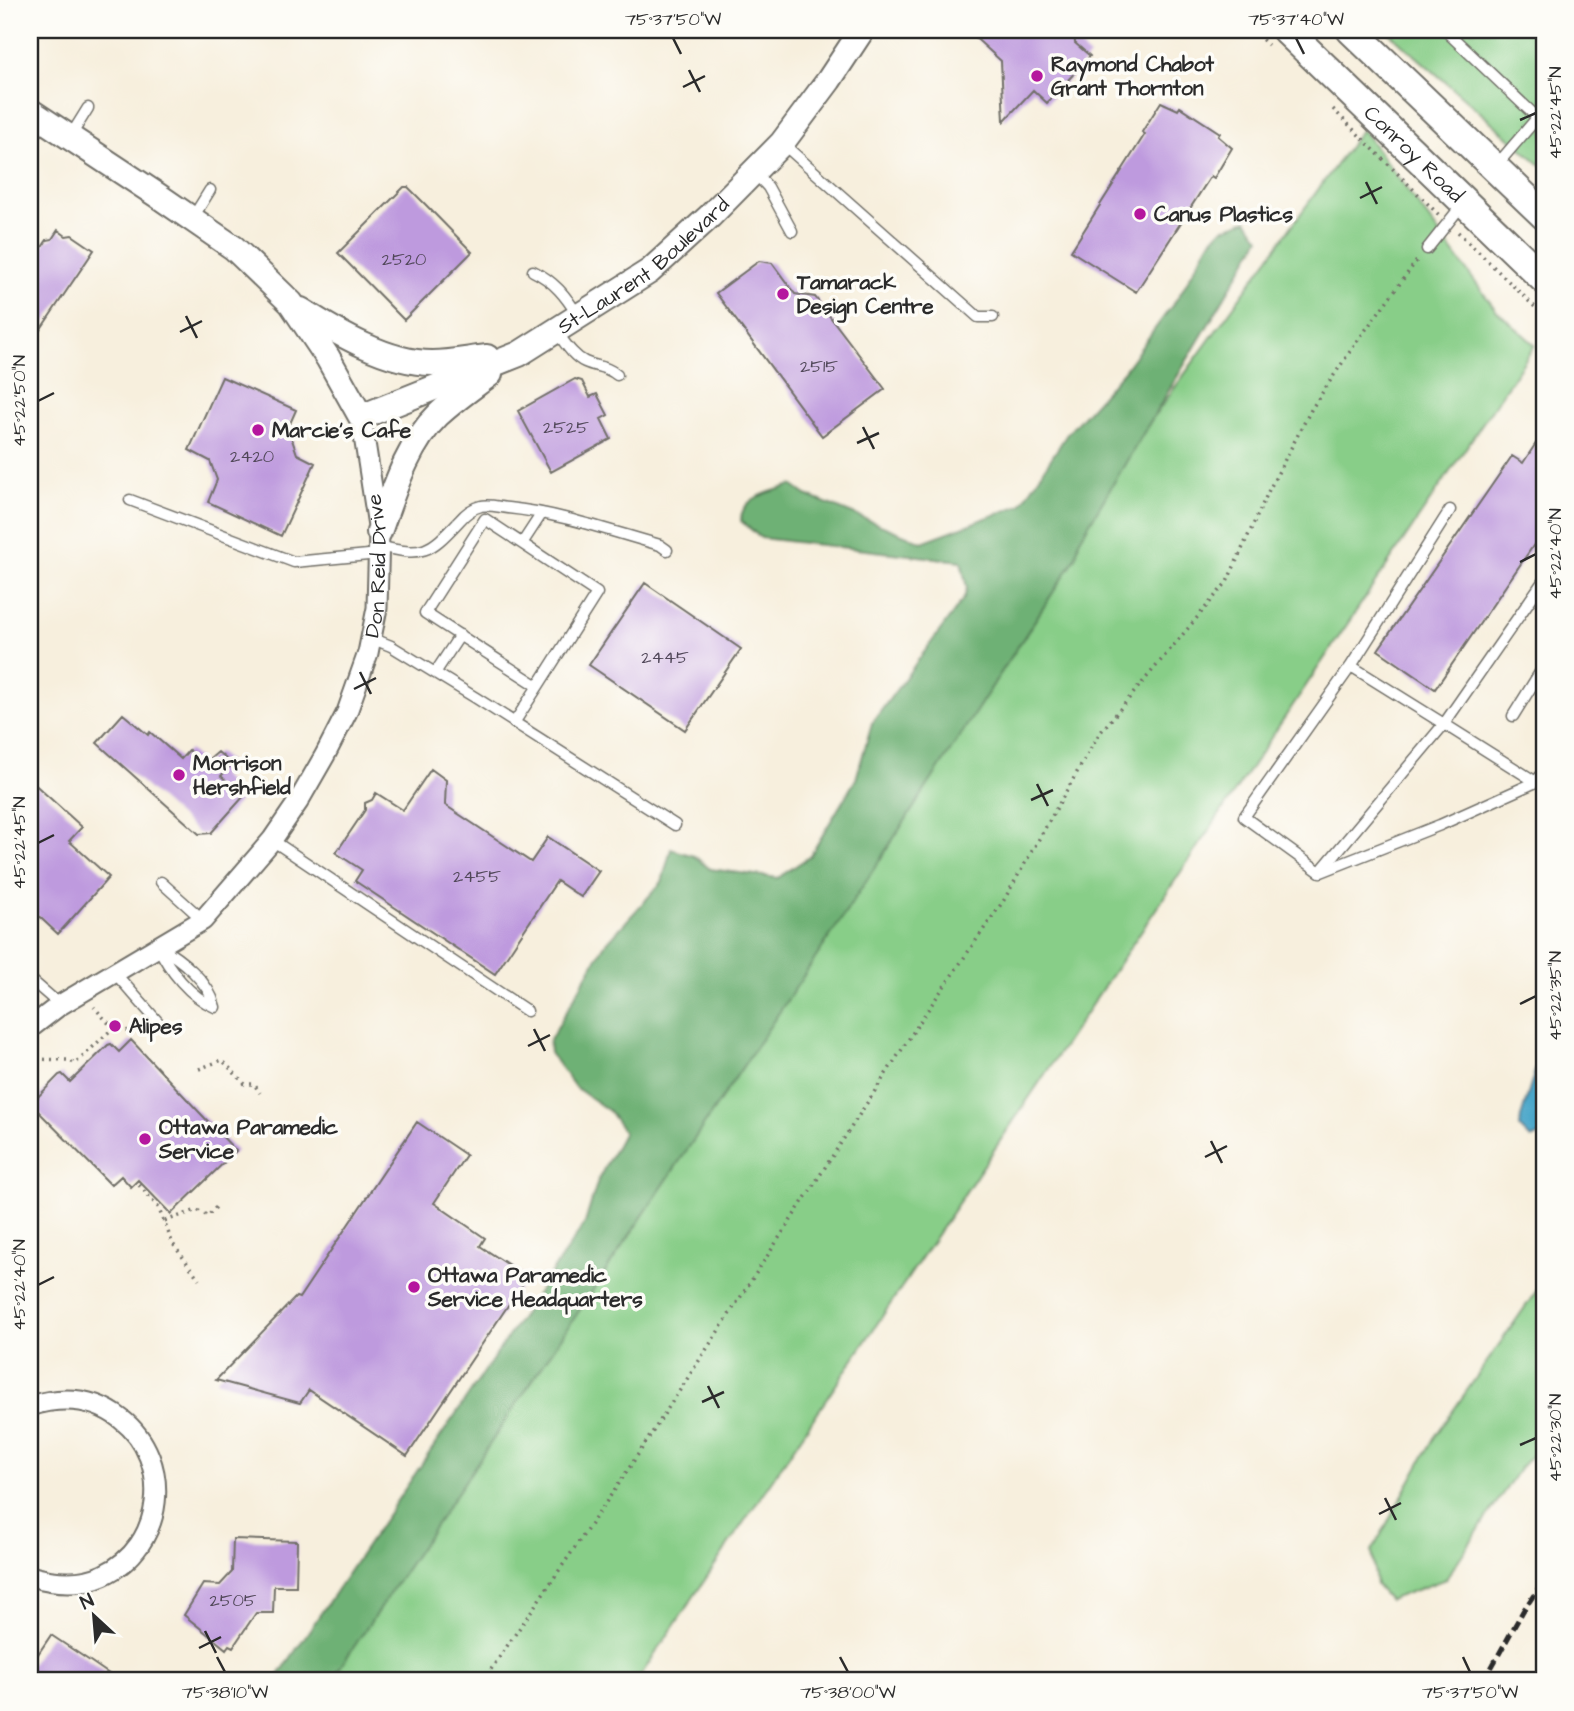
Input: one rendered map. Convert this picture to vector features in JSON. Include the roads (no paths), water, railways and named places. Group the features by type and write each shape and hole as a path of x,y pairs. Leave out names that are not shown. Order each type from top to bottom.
{"main road":[{"path":"1351,30 1544,215"},
{"name":"Conroy Road","path":"1278,38 1456,213 1544,279"}],"street":[{"name":"St-Laurent Boulevard","path":"361,417 519,354 650,271 782,143 862,30"},
{"name":"Don Reid Drive","path":"30,111 234,248 290,303 328,358 361,417 379,544 377,608 371,638 347,712 298,803 272,840 203,920 60,1005 30,1028"},
{"path":"290,303 342,337 392,356 431,363 519,354"},
{"path":"379,544 397,482 437,416 519,354"},
{"path":"30,1406 49,1400 80,1400 108,1409 132,1427 148,1451 156,1474 157,1497 152,1521 141,1543 125,1562 104,1575 80,1582 52,1582 30,1576"}],"lane":[{"path":"1448,33 1541,121 1495,167"},
{"path":"70,137 88,108"},
{"path":"782,143 978,317 993,317"},
{"path":"754,172 768,187 792,231"},
{"path":"192,219 209,190"},
{"path":"1427,249 1456,213"},
{"path":"533,271 561,291 578,317"},
{"path":"556,330 576,356 586,362 609,368 617,374"},
{"path":"131,500 294,562 379,544 398,551 420,552 438,544 464,515 479,506 542,513 660,545 667,550"},
{"path":"1320,872 1244,817 1351,666 1450,510"},
{"path":"523,542 542,513"},
{"path":"514,723 538,686 597,593 485,519 425,613 538,686"},
{"path":"1320,872 1444,724 1544,580"},
{"path":"435,673 460,635"},
{"path":"371,638 391,646 435,673 675,825"},
{"path":"1351,666 1536,782"},
{"path":"1513,716 1544,666"},
{"path":"1320,872 1440,825 1536,782 1544,771"},
{"path":"272,840 527,1011"},
{"path":"161,882 203,920"},
{"path":"158,946 176,956 211,993 215,1007 201,1001 193,993 165,962 158,946"},
{"path":"114,972 158,1022"},
{"path":"30,979 60,1005"}],"water":[{"path":"1544,1042 1544,1133 1531,1139 1520,1128 1521,1117"}],"railway":[{"path":"1484,1681 1523,1611 1544,1580"}],"place":[{"name":"Raymond Chabot Grant Thornton","path":"1037,76"},
{"name":"Canus Plastics","path":"1140,214"},
{"name":"Tamarack Design Centre","path":"783,294"},
{"name":"Marcie's Cafe","path":"258,430"},
{"name":"Morrison Hershfield","path":"179,775"},
{"name":"Alipes","path":"115,1026"},
{"name":"Ottawa Paramedic Service","path":"145,1139"},
{"name":"Ottawa Paramedic Service Headquarters","path":"414,1287"}]}
